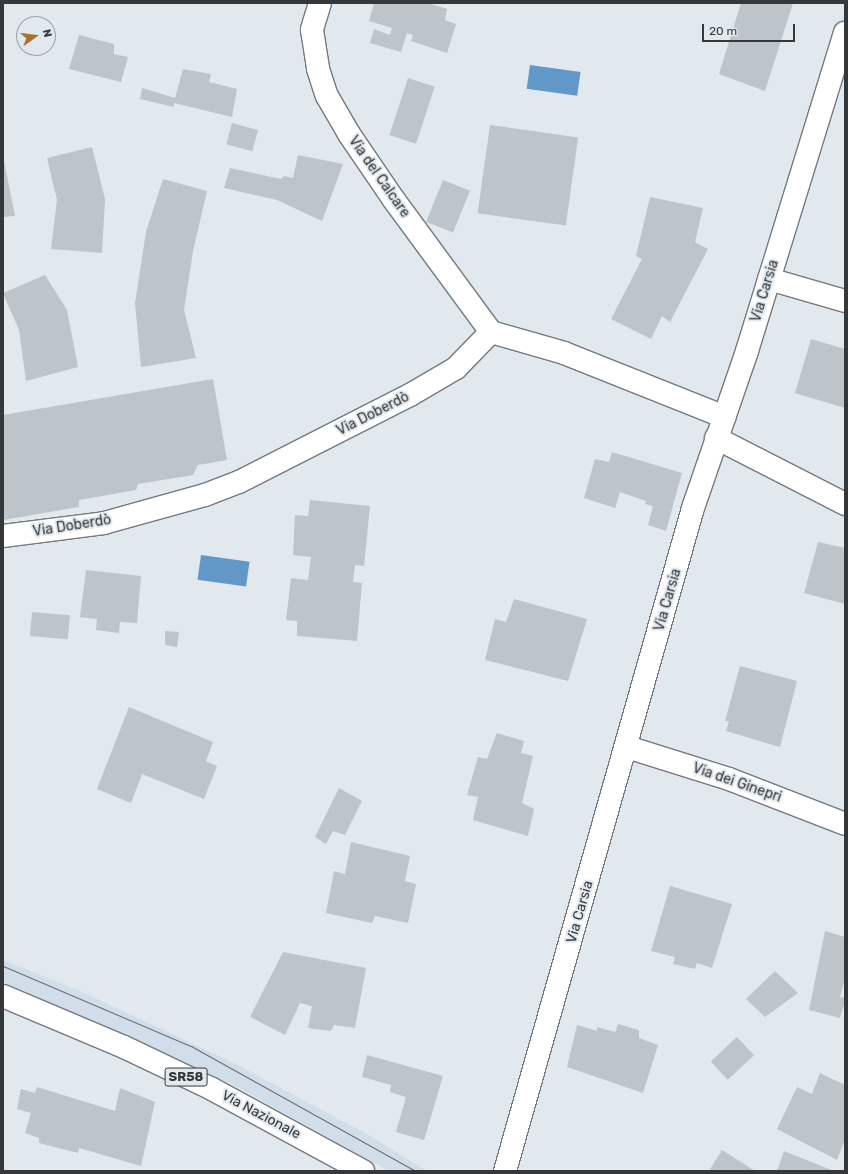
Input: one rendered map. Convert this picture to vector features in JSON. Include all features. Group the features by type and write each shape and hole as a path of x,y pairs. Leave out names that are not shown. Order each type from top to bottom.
{"street":[{"name":"Via del Calcare","path":"320,3 312,30 318,69 327,96 348,134 394,200 491,332"},
{"name":"Via Carsia","path":"505,1171 693,508 716,438 725,417 845,33"},
{"path":"769,279 845,301"},
{"path":"491,332 564,352 725,417"},
{"name":"Via Doberdò","path":"3,536 104,523 205,495 239,482 430,384 456,368 491,332"},
{"path":"716,438 845,504"},
{"name":"Via dei Ginepri","path":"626,747 729,779 845,824"},
{"name":"Via Nazionale","path":"3,996 124,1047 205,1086 363,1171"}],"shaded area":[{"path":"3,960 80,991 236,1064 365,1133 427,1171 389,1171 230,1083 3,982"}],"water":[{"path":"530,65 581,72 577,96 527,89"},
{"path":"201,555 250,562 246,587 198,580"}],"building":[{"path":"374,3 428,3 447,9 445,20 456,24 447,53 411,41 413,35 407,33 401,52 370,43 374,29 390,35 392,28 369,21"},
{"path":"741,3 793,3 765,91 719,74"},
{"path":"79,35 114,44 114,54 128,57 121,82 69,69"},
{"path":"183,69 211,74 209,82 237,89 232,117 174,103 174,107 140,99 142,88 175,98"},
{"path":"408,78 435,87 416,144 389,135"},
{"path":"232,123 258,130 252,151 226,144"},
{"path":"490,125 578,137 566,226 478,213"},
{"path":"92,147 105,199 102,253 51,249 57,200 47,158"},
{"path":"298,155 343,164 322,221 277,200 224,188 230,168 281,179 284,176 293,178"},
{"path":"3,156 15,216 3,217"},
{"path":"163,179 207,191 193,251 184,310 196,358 141,367 135,303 146,232"},
{"path":"443,180 470,191 453,233 426,222"},
{"path":"650,197 703,208 695,242 708,249 670,322 662,316 651,339 611,319 642,259 636,256"},
{"path":"45,275 67,310 78,367 26,381 19,330 3,293"},
{"path":"811,339 845,349 845,408 795,393"},
{"path":"213,379 227,460 198,465 193,475 138,484 136,490 79,500 79,507 3,520 3,415"},
{"path":"612,452 682,473 666,531 648,525 653,506 645,504 646,501 620,492 615,508 584,498 595,459 609,462"},
{"path":"310,500 370,506 364,566 355,565 353,582 362,583 357,641 297,636 297,621 286,620 291,578 308,580 311,557 293,555 295,515 308,516"},
{"path":"818,542 845,548 845,604 804,593"},
{"path":"86,570 141,576 137,623 120,622 119,633 96,630 97,619 80,617"},
{"path":"514,599 587,619 568,681 485,660 495,619 506,622"},
{"path":"32,612 70,615 68,639 30,636"},
{"path":"165,631 179,632 177,647 165,645"},
{"path":"740,666 797,681 780,747 726,731 729,721 725,721"},
{"path":"129,707 213,742 206,761 217,766 204,799 142,774 131,803 97,789"},
{"path":"497,733 524,741 521,753 533,756 522,803 534,809 528,836 473,820 478,797 467,795 478,757 487,759"},
{"path":"339,788 362,801 345,835 333,831 326,844 315,837"},
{"path":"351,842 410,856 405,881 416,884 408,923 375,916 372,923 326,913 334,871 345,874"},
{"path":"670,886 732,904 712,968 697,963 695,969 673,964 675,957 651,951"},
{"path":"825,931 845,937 845,978 840,997 845,998 845,1001 840,1018 809,1010"},
{"path":"283,952 366,968 355,1028 334,1025 331,1031 308,1028 312,1006 300,1003 285,1035 250,1017"},
{"path":"775,971 798,993 765,1017 746,999"},
{"path":"618,1024 639,1030 639,1038 658,1045 643,1093 567,1067 577,1025 597,1031 597,1027 615,1032"},
{"path":"737,1037 754,1055 728,1080 711,1062"},
{"path":"367,1055 443,1076 424,1140 396,1132 406,1097 390,1092 391,1085 362,1077"},
{"path":"820,1073 845,1085 845,1139 837,1160 777,1129 797,1087 812,1094"},
{"path":"37,1087 115,1111 120,1088 155,1102 141,1166 79,1148 78,1153 39,1143 39,1138 25,1133 31,1113 17,1109 21,1089 35,1093"},
{"path":"722,1150 755,1171 709,1171"},
{"path":"784,1151 834,1171 777,1171"}],"tram line":[{"path":"3,966 191,1046 416,1171"}]}
